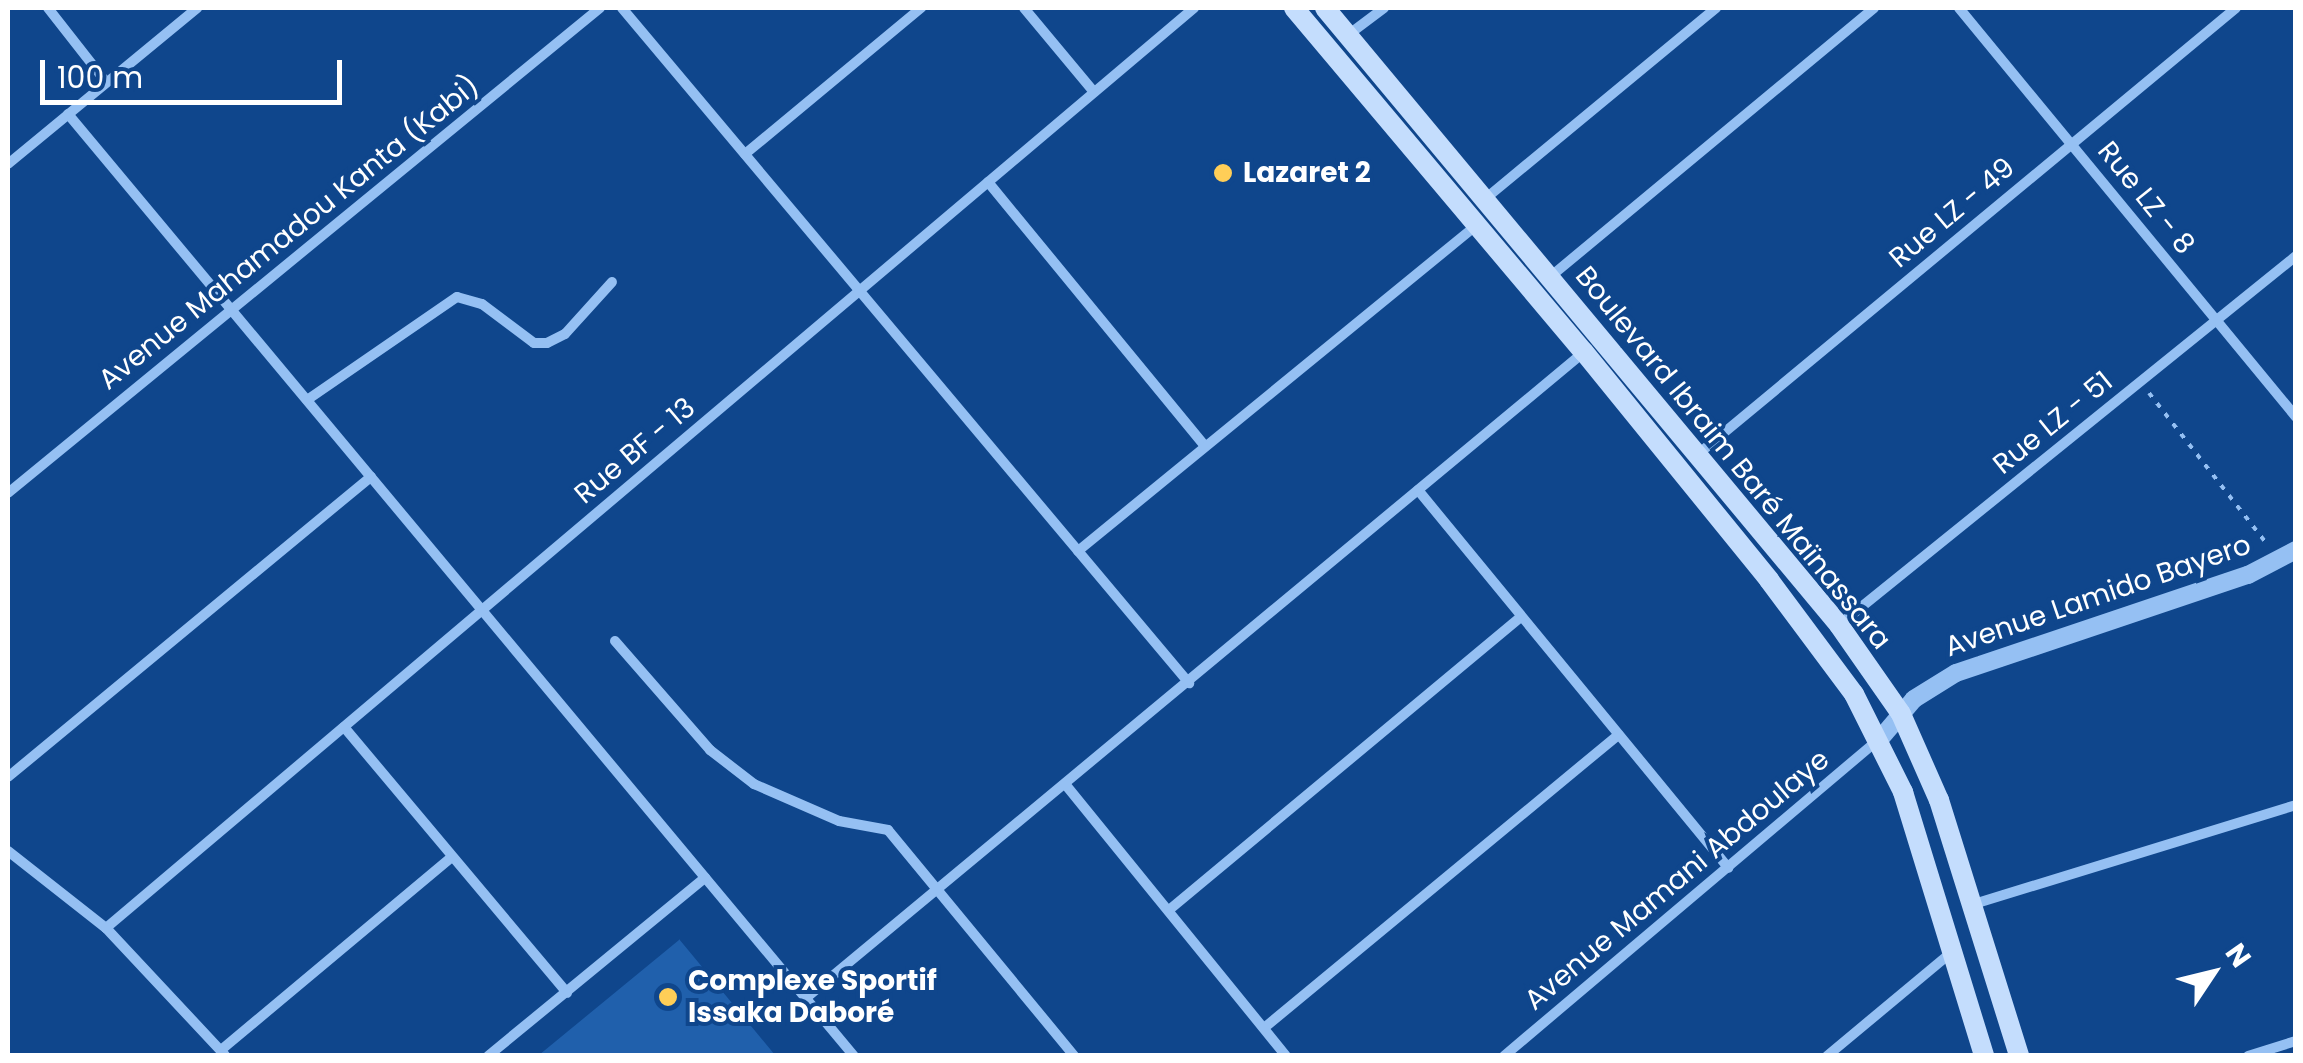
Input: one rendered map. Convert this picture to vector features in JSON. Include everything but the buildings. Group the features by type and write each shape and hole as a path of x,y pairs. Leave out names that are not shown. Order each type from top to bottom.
{"main road":[{"name":"Boulevard Ibraim Baré Maïnassara","path":"1294,8 1584,352 1789,605 1854,694 1880,739 1903,792 1984,1056"},
{"name":"Boulevard Ibraim Baré Maïnassara","path":"1325,8 1839,625 1901,714 1939,800 2020,1056"}],"street":[{"path":"48,8 106,82"},
{"path":"8,164 196,8"},
{"name":"Avenue Mahamadou Kanta (Kabi)","path":"8,493 600,8"},
{"path":"622,8 1189,683"},
{"path":"744,154 920,8"},
{"path":"1024,8 1094,92"},
{"name":"Rue BF - 13","path":"106,928 1194,8"},
{"path":"1348,35 1384,8"},
{"path":"1485,199 1716,8"},
{"path":"1550,277 1874,8"},
{"name":"Rue LZ - 8","path":"1960,8 2296,417"},
{"name":"Rue LZ - 49","path":"1697,454 2236,8"},
{"path":"68,114 854,1056"},
{"path":"988,182 1205,446"},
{"path":"1078,551 1478,224"},
{"name":"Rue LZ - 51","path":"1839,625 2296,256"},
{"path":"307,400 456,297 482,304 534,343 548,343 565,334 612,282"},
{"path":"806,998 1584,352"},
{"path":"8,777 371,477"},
{"path":"1418,490 1728,868"},
{"name":"Avenue Lamido Bayero","path":"1880,739 1931,685 1956,673 2248,575 2287,555"},
{"path":"1169,910 1521,617"},
{"path":"615,640 710,750 754,784 839,822 888,830 1074,1056"},
{"path":"344,726 567,993"},
{"path":"1264,1028 1618,734"},
{"name":"Avenue Mamani Abdoulaye","path":"1505,1055 1880,739"},
{"path":"1065,784 1286,1056"},
{"path":"1974,904 2296,806"},
{"path":"8,851 106,928 223,1053 452,857"},
{"path":"488,1056 705,878"},
{"path":"1827,1056 1953,951"},
{"path":"2248,1056 2296,1041"}],"path":[{"path":"2140,382 2287,555"}],"shaded area":[{"name":"Complexe Sportif Issaka Daboré","path":"679,940 775,1055 539,1055"}],"place":[{"name":"Lazaret 2","path":"1223,173"},
{"name":"Complexe Sportif Issaka Daboré","path":"668,997"}]}
